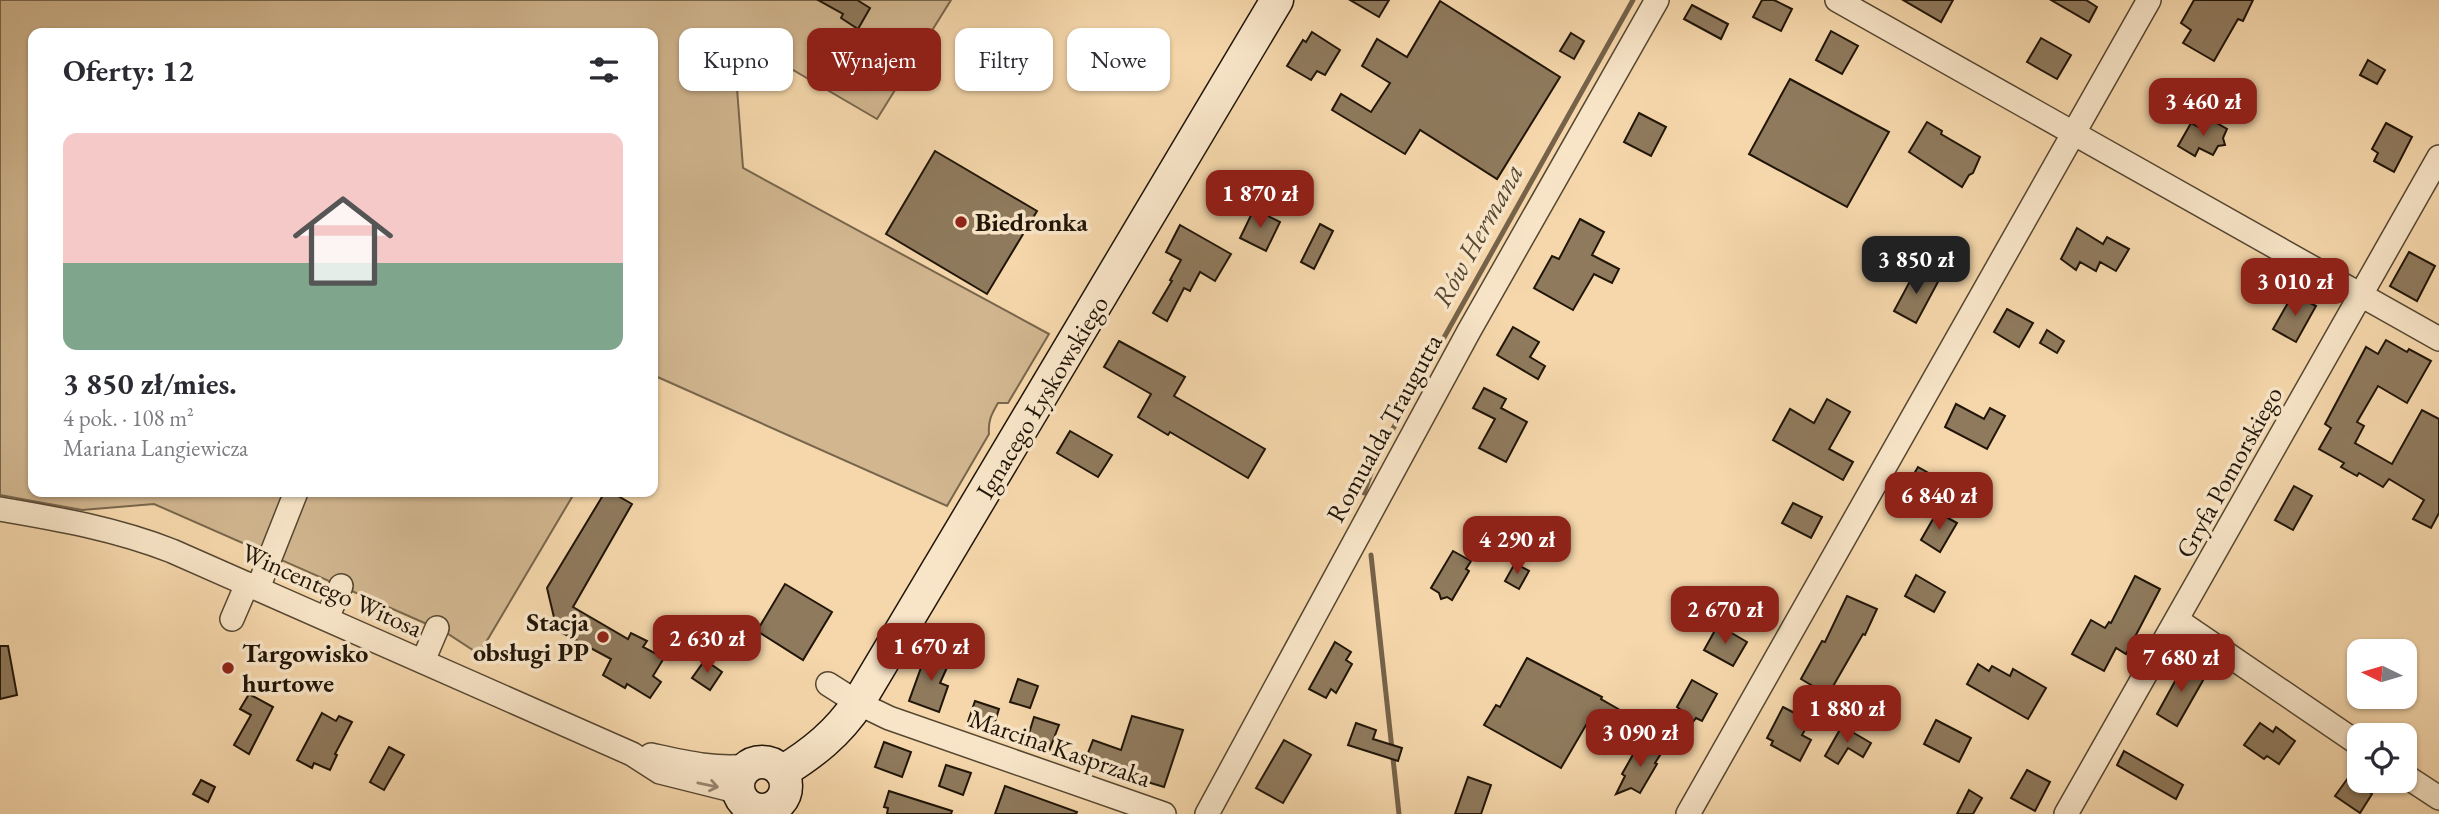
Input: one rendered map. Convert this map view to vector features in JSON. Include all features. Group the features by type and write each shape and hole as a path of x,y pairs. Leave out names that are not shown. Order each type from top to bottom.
{"street":[{"name":"Ignacego Łyskowskiego","path":"782,772 805,758 833,735 859,703 1277,0"},
{"name":"Romualda Traugutta","path":"1207,814 1469,331 1657,0"},
{"path":"1837,0 2439,339"},
{"path":"1688,814 2150,0"},
{"name":"Gryfa Pomorskiego","path":"2066,814 2439,157"},
{"path":"232,619 252,586 294,497"},
{"name":"Wincentego Witosa","path":"0,509 89,524 143,539 632,754 660,772 751,796"},
{"path":"327,618 341,586"},
{"path":"2177,620 2347,736"},
{"path":"423,660 437,628"},
{"name":"Marcina Kasprzaka","path":"828,684 889,718 1164,814"},
{"name":"Wincentego Witosa","path":"632,754 730,769 751,796"},
{"path":"755,763 770,763 782,772 787,786 781,801 768,809 751,796 755,763"},
{"path":"2417,784 2439,798"}],"shaded area":[{"path":"0,0 951,0 934,28 807,28 807,78 793,70 793,28 679,28 679,91 737,91 743,168 1049,334 1008,403 998,403 990,418 989,434 947,506 658,377 658,28 28,28 28,497 572,497 479,654 445,632 154,504 82,510 0,495"},
{"path":"829,91 894,91 877,119"}],"building":[{"path":"818,0 857,0 870,8 859,28 841,18 843,14"},
{"path":"1350,0 1389,0 1379,17"},
{"path":"1762,0 1774,0 1792,9 1781,31 1753,17"},
{"path":"1903,0 1953,0 1941,22"},
{"path":"2051,0 2086,0 2097,7 2089,22"},
{"path":"2194,0 2253,0 2243,21 2238,19 2214,61 2183,43 2191,30 2181,23"},
{"path":"1440,1 1560,77 1497,179 1420,130 1405,154 1332,110 1341,94 1371,112 1390,83 1362,66 1377,39 1407,57"},
{"path":"1692,5 1728,24 1721,39 1684,19"},
{"path":"1831,31 1858,46 1842,74 1816,60"},
{"path":"1312,32 1340,50 1325,75 1317,71 1311,80 1287,66 1303,40 1306,42"},
{"path":"1571,33 1584,41 1574,59 1560,51"},
{"path":"2041,38 2071,55 2057,79 2027,62"},
{"path":"2368,60 2385,70 2377,84 2360,75"},
{"path":"1790,79 1889,132 1847,207 1749,154"},
{"path":"1639,113 1666,127 1651,156 1624,142"},
{"path":"2206,117 2227,129 2223,138 2225,145 2218,146 2213,155 2199,148 2195,156 2178,146 2191,123 2200,128"},
{"path":"1927,122 1942,131 1941,134 1980,157 1973,173 1962,187 1909,152"},
{"path":"2386,123 2412,137 2394,172 2374,161 2378,153 2372,149"},
{"name":"Biedronka","path":"935,151 1037,211 987,294 886,234"},
{"path":"1254,209 1280,222 1266,251 1240,238"},
{"path":"1580,219 1604,232 1592,255 1619,269 1612,283 1594,274 1573,310 1534,288 1552,256 1559,259"},
{"path":"1320,224 1333,231 1314,269 1301,262"},
{"path":"1180,225 1231,254 1215,281 1200,272 1190,291 1184,288 1167,321 1153,313 1181,260 1166,252"},
{"path":"2077,228 2103,244 2107,237 2129,249 2116,271 2100,262 2096,271 2080,262 2076,270 2061,259"},
{"path":"2409,252 2435,266 2417,301 2390,286"},
{"path":"1917,268 1939,280 1916,323 1894,311"},
{"path":"2293,294 2316,306 2296,342 2273,329"},
{"path":"2007,309 2033,323 2019,347 1994,332"},
{"path":"1513,327 1539,342 1530,357 1545,366 1538,379 1497,355"},
{"path":"2047,330 2064,341 2057,353 2040,343"},
{"path":"2386,340 2431,361 2407,403 2378,386 2357,422 2364,426 2355,443 2392,464 2422,410 2439,419 2439,513 2431,528 2413,519 2424,500 2389,479 2383,487 2359,473 2357,476 2341,467 2344,463 2319,449 2331,428 2325,424 2366,347 2378,354"},
{"path":"1119,341 1185,377 1174,396 1265,449 1248,478 1170,432 1168,435 1138,417 1151,394 1104,367"},
{"path":"1484,388 1506,399 1501,408 1527,422 1506,462 1479,448 1495,419 1473,408"},
{"path":"1827,399 1850,412 1829,449 1853,462 1843,480 1773,440 1790,409 1814,423"},
{"path":"1956,404 1984,419 1990,408 2005,416 1987,449 1945,427"},
{"path":"1070,431 1112,455 1098,477 1057,453"},
{"path":"1918,467 1939,479 1926,504 1904,491"},
{"path":"2294,486 2312,496 2293,530 2275,520"},
{"path":"602,497 620,497 632,504 573,607 628,639 631,633 647,641 643,647 664,658 653,676 661,682 650,698 627,684 625,688 603,675 611,659 557,630 547,588"},
{"path":"1793,503 1822,517 1811,538 1782,523"},
{"path":"1937,512 1957,523 1940,552 1921,540"},
{"path":"1453,551 1471,561 1466,569 1469,571 1452,600 1447,597 1441,599 1439,593 1431,588"},
{"path":"1515,563 1529,571 1519,589 1505,581"},
{"path":"1916,575 1945,592 1934,612 1905,596"},
{"path":"2135,576 2160,589 2126,654 2116,648 2104,671 2072,654 2091,620 2105,628 2111,623"},
{"path":"785,584 832,612 803,660 757,631"},
{"path":"1847,596 1877,609 1865,635 1863,634 1828,695 1801,679 1822,641 1825,642"},
{"path":"1718,625 1747,642 1733,666 1704,650"},
{"path":"1335,642 1351,652 1346,660 1352,664 1336,693 1331,689 1326,698 1309,689"},
{"path":"0,646 8,646 17,695 0,699"},
{"path":"927,651 950,661 940,683 948,686 939,712 909,701"},
{"path":"1527,658 1602,697 1601,699 1620,710 1612,723 1593,713 1561,768 1484,725 1496,705 1500,707"},
{"path":"705,660 722,672 710,690 692,678"},
{"path":"2185,663 2206,675 2177,726 2157,714"},
{"path":"1978,664 1989,671 1992,666 2010,676 2013,669 2046,688 2028,719 1967,684"},
{"path":"1018,679 1038,686 1030,708 1010,702"},
{"path":"1692,680 1717,694 1702,721 1696,718 1690,726 1677,718 1681,710 1677,707"},
{"path":"249,694 273,707 249,754 234,745 251,715 240,709"},
{"path":"975,701 999,709 992,731 968,722"},
{"path":"1783,707 1810,721 1802,735 1811,740 1800,761 1771,745 1773,741 1767,738"},
{"path":"322,713 336,721 339,716 352,722 335,754 337,755 330,770 314,763 312,768 297,760"},
{"path":"1132,716 1183,730 1164,787 1084,763 1093,740 1121,750"},
{"path":"1034,717 1059,725 1049,751 1026,743"},
{"path":"1936,720 1971,738 1959,762 1924,744"},
{"path":"1356,723 1376,730 1373,739 1402,748 1398,761 1348,745"},
{"path":"2260,723 2273,732 2276,727 2295,741 2279,764 2267,756 2264,759 2244,745"},
{"path":"1842,726 1871,743 1863,757 1848,748 1838,764 1825,756"},
{"path":"1284,740 1311,755 1283,803 1256,788"},
{"path":"884,742 911,752 902,777 875,767"},
{"path":"1644,742 1662,752 1655,763 1657,764 1640,793 1631,788 1616,794 1625,776 1622,774 1635,751 1638,753"},
{"path":"389,747 404,755 384,790 370,782"},
{"path":"2124,751 2183,785 2176,799 2117,765"},
{"path":"946,765 971,773 963,795 939,786"},
{"path":"2027,770 2050,782 2035,811 2011,798"},
{"path":"1468,777 1491,785 1481,814 1455,814"},
{"path":"2347,779 2347,793 2372,794 2360,813 2335,796"},
{"path":"201,780 215,787 208,802 193,794"},
{"path":"1005,786 1077,812 995,814"},
{"path":"1969,790 1982,798 1973,814 1957,814"},
{"path":"889,791 952,811 951,814 887,814 888,808 884,807"}],"waterway":[{"name":"Rów Hermana","path":"1364,493 1376,459 1633,0"},
{"name":"Rów Hermana","path":"1371,555 1399,814"}],"place":[{"name":"Biedronka","path":"961,222"},
{"name":"Stacja obsługi PP","path":"603,637"},
{"name":"Targowisko hurtowe","path":"228,668"}]}
